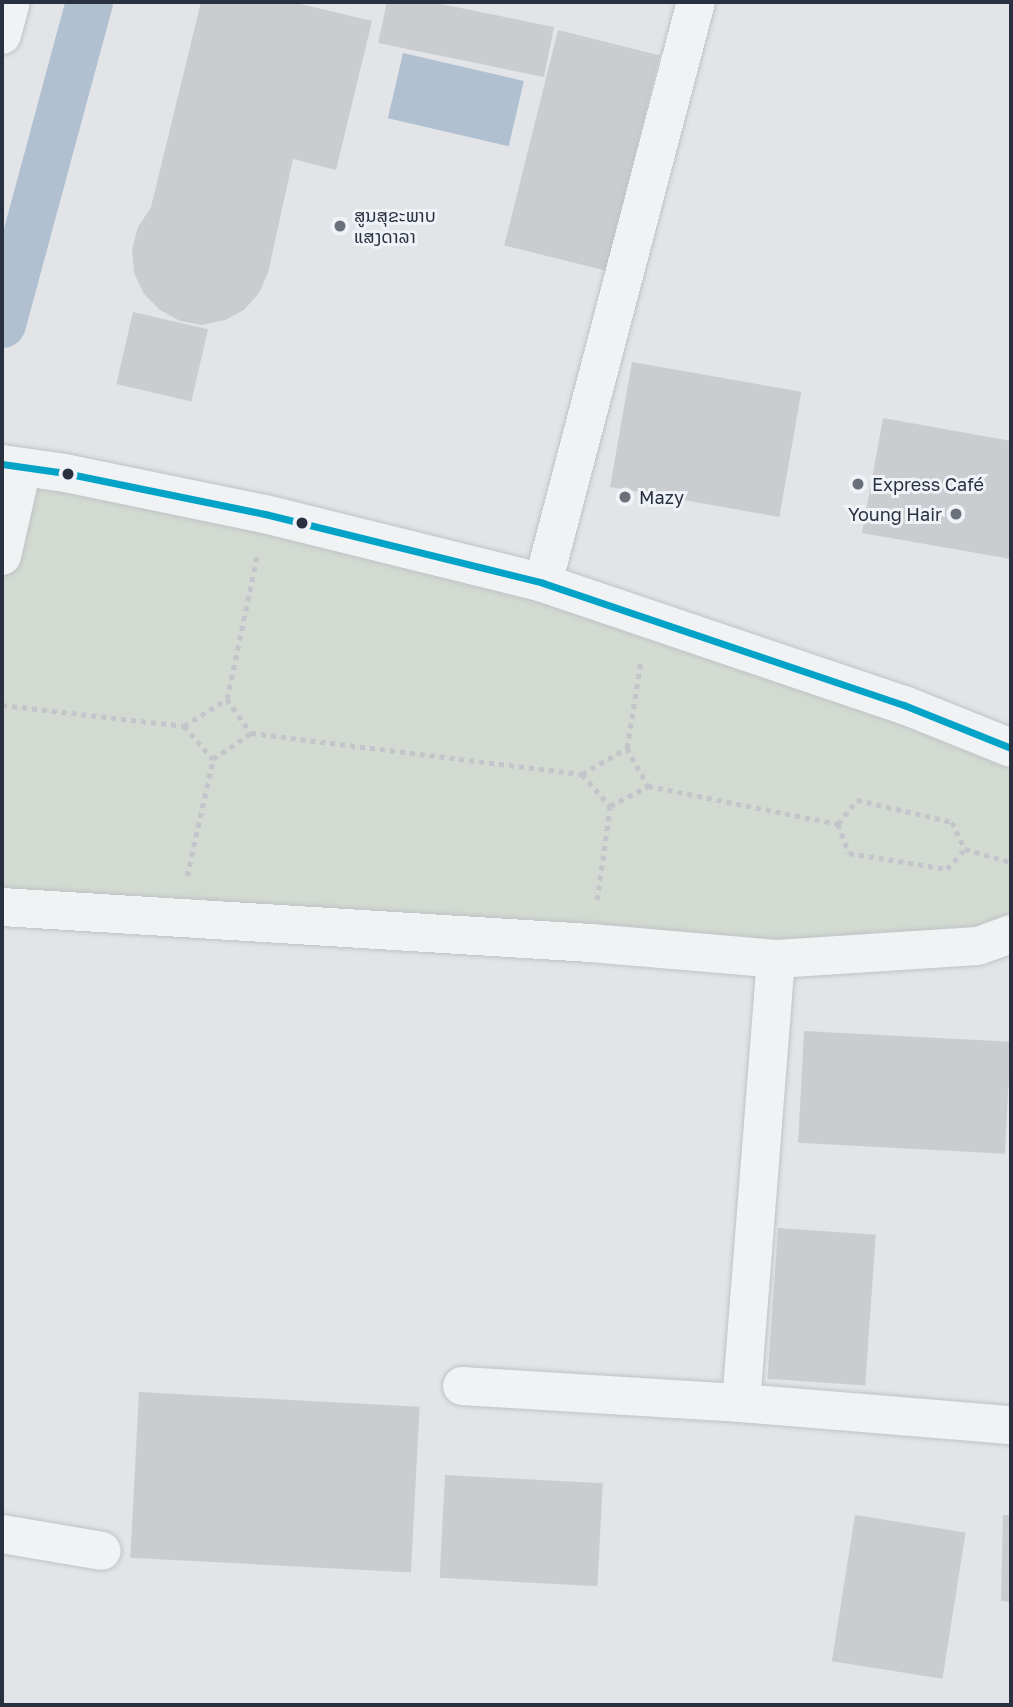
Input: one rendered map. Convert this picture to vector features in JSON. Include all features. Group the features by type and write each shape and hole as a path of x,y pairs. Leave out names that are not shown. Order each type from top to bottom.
{"street":[{"path":"2,35 11,2"},
{"path":"543,583 696,2"},
{"path":"2,556 12,466 65,473 265,514 543,583 904,705 1011,748"},
{"path":"2,907 591,943 776,959 978,946 1011,934"},
{"path":"741,1403 776,959"},
{"path":"462,1386 741,1403 1011,1425"},
{"path":"2,1534 102,1551"}],"path":[{"path":"2,705 184,726 227,699 265,514"},
{"path":"648,617 627,748 648,786"},
{"path":"227,699 251,733"},
{"path":"184,726 213,759"},
{"path":"178,918 213,759 251,733 582,774 627,748"},
{"path":"582,774 610,806 591,943"},
{"path":"610,806 648,786 838,824"},
{"path":"838,824 858,800 952,822 965,849 1011,862"},
{"path":"838,824 849,853 947,869 965,849"}],"shaded area":[{"path":"22,468 265,514 1011,748 1011,926 950,954 2,907 2,556"}],"water":[{"path":"403,53 524,81 509,146 388,118"}],"building":[{"path":"201,2 292,2 372,21 336,170 293,159 268,273 259,293 244,310 225,320 202,325 180,321 160,310 144,294 134,273 132,249 138,227 151,207"},
{"path":"387,2 431,2 554,27 544,77 378,43"},
{"path":"558,30 660,55 606,271 504,245"},
{"path":"133,312 208,329 191,401 116,384"},
{"path":"632,362 801,392 779,517 610,487"},
{"path":"883,418 1011,441 1011,559 862,533"},
{"path":"804,1031 1011,1042 1005,1154 798,1143"},
{"path":"778,1228 876,1235 865,1385 767,1379"},
{"path":"139,1392 420,1407 411,1572 130,1558"},
{"path":"445,1475 603,1483 597,1586 440,1578"},
{"path":"855,1515 966,1533 942,1679 832,1661"},
{"path":"1003,1515 1011,1515 1011,1602 1001,1601"}],"waterway":[{"path":"2,324 89,2"}],"transit line":[{"path":"2,464 65,473 265,514 543,583 904,705 1011,748"}],"place":[{"name":"ສູນສຸຂະພາບ ແສງດາລາ","path":"340,226"},
{"name":"Express Café","path":"858,484"},
{"name":"Mazy","path":"625,497"},
{"name":"Young Hair","path":"956,514"}]}
